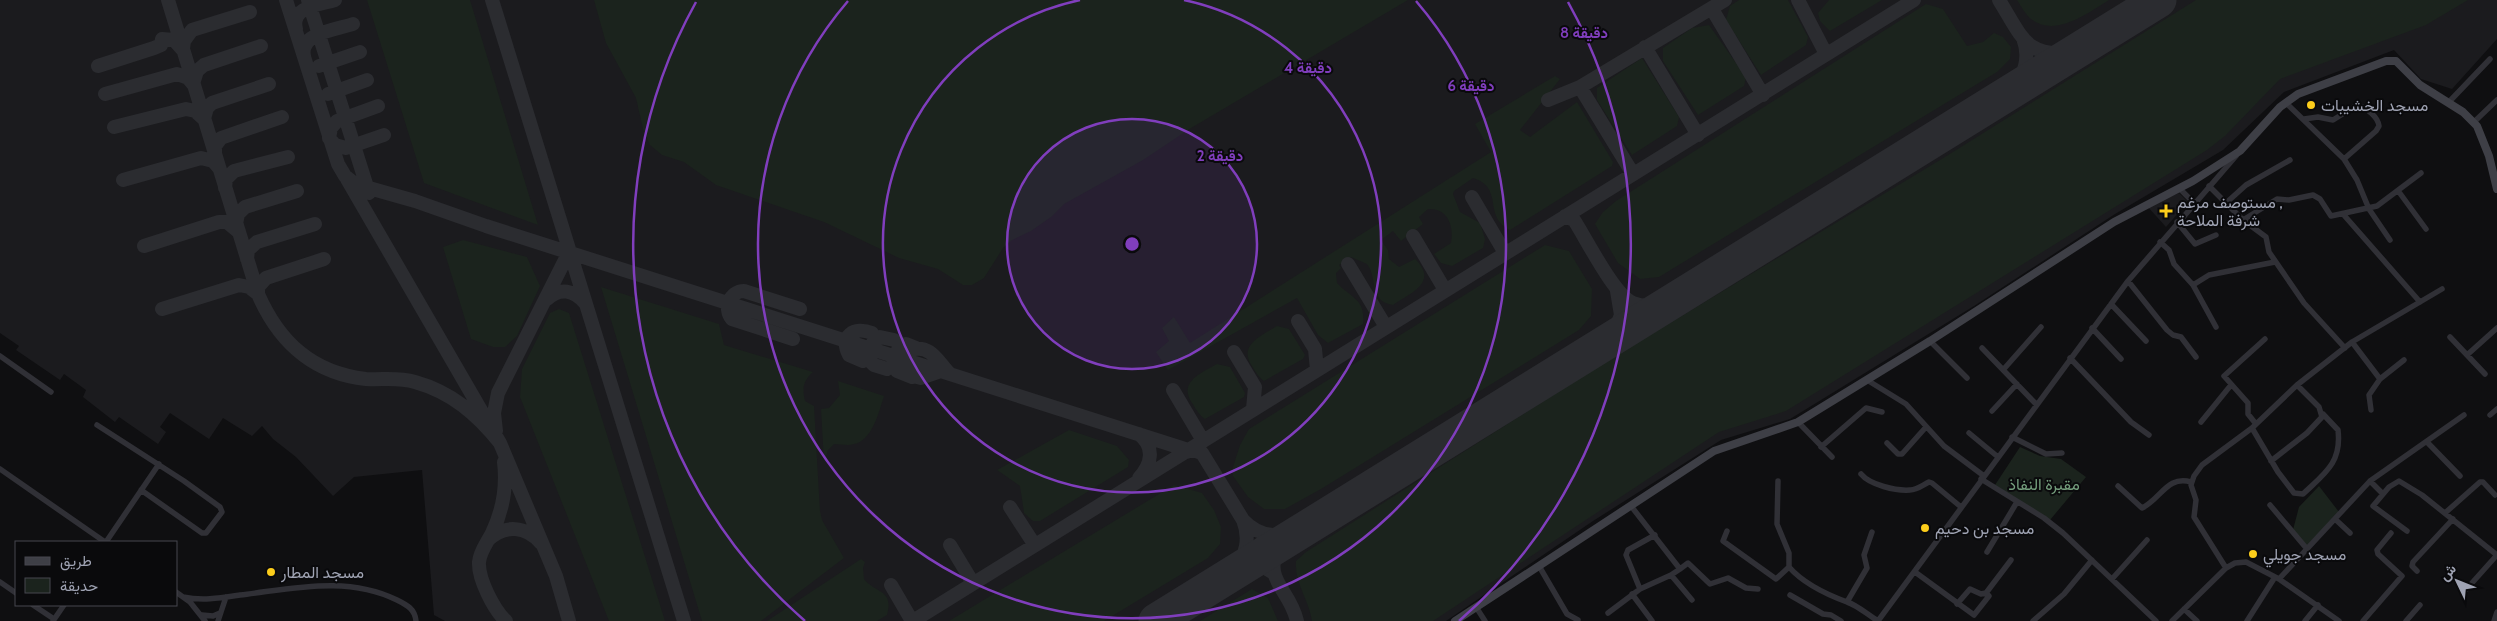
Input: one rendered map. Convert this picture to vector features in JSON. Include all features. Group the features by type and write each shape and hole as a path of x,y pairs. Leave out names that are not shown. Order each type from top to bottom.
{"main road":[{"path":"1455,621 1720,448 1798,422 1930,341 2114,222 2179,188 2240,151 2286,102 2310,88 2390,60 2398,63 2420,85 2474,122 2483,139 2496,177 2497,189"}],"street":[{"path":"2448,103 2490,60"},
{"path":"2474,122 2497,100"},
{"path":"2286,102 2344,160 2357,180 2369,209 2390,240"},
{"path":"2304,118 2318,117 2333,120 2357,105 2364,107 2377,118 2380,126 2344,160"},
{"path":"1789,567 1800,577 1878,621 2128,281 2240,151"},
{"path":"2226,203 2246,185 2290,160"},
{"path":"2243,220 2277,199 2289,200 2313,195 2320,199 2331,216 2369,209 2399,192 2422,174"},
{"path":"2209,186 2243,220 2267,239 2267,248 2275,262 2304,303 2345,348"},
{"path":"2179,188 2194,203"},
{"path":"2399,192 2426,229"},
{"path":"2343,214 2420,302"},
{"path":"2177,222 2195,244 2216,235"},
{"path":"2160,242 2169,250 2174,264 2193,285 2216,327"},
{"path":"2193,285 2209,275 2275,262"},
{"path":"2128,281 2167,330 2173,335 2181,337 2196,357"},
{"path":"2226,568 2196,522 2194,512 2196,500 2191,482 2202,465 2254,426 2297,385 2352,342 2442,289"},
{"path":"2111,304 2146,341"},
{"path":"2003,370 2041,327"},
{"path":"2092,328 2121,359"},
{"path":"2467,355 2497,328"},
{"path":"2450,337 2485,374"},
{"path":"2266,339 2225,374 2224,378 2248,403 2248,414 2271,461 2294,493 2303,494 2327,471 2338,455 2338,430 2297,385"},
{"path":"1930,341 1967,378"},
{"path":"2352,342 2380,379"},
{"path":"1982,348 2036,404"},
{"path":"0,356 51,392"},
{"path":"2070,358 2131,422 2149,435"},
{"path":"2370,410 2368,401 2370,390 2380,379 2404,360"},
{"path":"1867,380 1906,404 1944,446 1983,478 2044,518 2092,560 2156,621"},
{"path":"1992,411 2016,384"},
{"path":"2201,422 2231,385"},
{"path":"1821,447 1866,408 1882,412"},
{"path":"2490,415 2497,409"},
{"path":"2271,461 2307,433 2323,414"},
{"path":"2247,621 2277,578 2370,481 2464,415"},
{"path":"1798,422 1832,457"},
{"path":"97,425 159,464 220,507 222,514 206,533 202,533 141,490"},
{"path":"1887,443 1898,454 1902,454 1926,427"},
{"path":"1969,433 1998,457"},
{"path":"2012,438 2046,454 2062,453"},
{"path":"2427,442 2460,476"},
{"path":"107,541 159,464"},
{"path":"0,469 105,541"},
{"path":"1861,474 1869,481 1907,490 1914,490 1928,482 1932,483 1961,507"},
{"path":"2118,486 2142,508 2173,482 2182,480 2191,482"},
{"path":"1727,531 1723,539 1724,542 1776,579 1779,578 1789,567 1789,553 1777,524 1778,481"},
{"path":"2370,481 2383,494"},
{"path":"2407,531 2373,506 2396,482 2402,482 2445,513 2497,555 2464,593"},
{"path":"2445,513 2480,482 2484,483 2495,495"},
{"path":"1987,552 2017,502"},
{"path":"2270,505 2307,548"},
{"path":"1631,506 1680,569"},
{"path":"2335,519 2350,533"},
{"path":"2418,571 2412,566 2413,562 2452,519"},
{"path":"1847,602 1867,568 1864,555 1872,532"},
{"path":"2363,621 2402,576 2378,554 2377,550 2391,533"},
{"path":"1640,589 1626,555 1628,550 1655,535"},
{"path":"2112,579 2147,540"},
{"path":"1957,604 1970,588 1980,594 1986,593 2011,560"},
{"path":"2033,621 2064,594 2092,560"},
{"path":"2172,621 2226,568 2234,563 2246,562 2277,578 2339,621"},
{"path":"1608,613 1640,589 1671,575 1688,563 1710,584 1728,578 1746,588 1758,589"},
{"path":"1539,566 1567,614 1578,620"},
{"path":"1915,572 1971,614 1976,614 1989,597 1986,593"},
{"path":"1671,575 1692,600"},
{"path":"0,582 15,592"},
{"path":"183,597 209,599 326,585 347,585 372,590 396,599 412,609 416,621"},
{"path":"178,593 203,618 220,613"},
{"path":"1632,594 1652,621"},
{"path":"1790,595 1823,614 1831,614 1839,620"},
{"path":"218,621 226,597"},
{"path":"2406,621 2420,605"},
{"path":"34,606 54,620 63,606"},
{"path":"2305,621 2318,606"},
{"path":"1476,607 1485,621"},
{"path":"2184,609 2197,621"},
{"path":"2494,621 2497,612"}],"shaded area":[{"path":"0,0 2497,0 2497,39 2452,89 2421,79 2394,50 2284,92 2223,150 2115,214 1974,306 1790,419 1721,440 1593,521 1446,621 445,621 434,615 422,470 354,477 333,496 296,457 273,439 262,426 252,436 223,418 209,439 170,413 160,427 166,432 158,444 119,417 115,422 83,397 86,390 64,374 60,380 16,350 19,346 0,333"},
{"name":"مستوصف مرغم , شرفة الملاحة","path":"2179,193 2188,202 2166,227 2147,206"}],"green space":[{"path":"367,0 470,0 538,225 424,183"},
{"path":"594,0 1408,0 1191,128 1143,160 1064,204 1051,217 1031,231 1012,240 1003,248 984,278 972,285 963,285 938,269 899,258 824,222 716,185 684,162 662,155 650,145 643,129 636,98 606,43"},
{"path":"1739,0 1788,0 1808,37 1806,45 1761,75 1726,20 1730,6"},
{"path":"1829,0 1882,0 1830,31 1820,21 1818,13"},
{"path":"2017,0 2109,0 2071,22 2050,26 2040,24 2031,19"},
{"path":"2196,0 2468,0 2426,25 2280,79 2225,136 2207,150 1786,411 1719,432 1433,621 1312,621 1299,584 1296,569 1296,561 1306,552 1602,364 1945,157"},
{"path":"1926,4 1943,9 1967,46 1983,42 1994,33 2003,37 2011,47 2010,59 1997,72 1659,277 1640,279 1618,263 1595,224 1603,212 1616,201"},
{"path":"1709,25 1746,77 1744,86 1698,115 1663,61 1663,48 1692,28"},
{"path":"1642,58 1679,117 1677,126 1632,155 1597,100 1597,88"},
{"path":"1555,76 1560,79 1520,130 1530,137 1577,102 1613,162 1612,166 1510,230 1497,217 1488,188 1473,178 1454,191 1453,194 1460,212 1480,223 1485,239 1483,248 1452,266 1441,263 1434,254 1451,243 1452,237 1448,219 1435,209 1428,209 1419,217 1423,224 1401,241 1393,231 1381,240 1388,250 1389,259 1399,267 1415,259 1422,267 1424,274 1420,286 1393,305 1385,303 1380,299 1367,264 1351,257 1339,265 1341,268 1336,273 1337,283 1360,304 1363,324 1328,343 1318,335 1297,298 1168,370 1156,352 1169,341 1162,328 1174,317 1190,343 1491,152 1475,124"},
{"path":"463,240 527,257 540,286 517,336 505,347 493,347 471,339 443,247"},
{"path":"1545,245 1569,251 1592,289 1591,316 1579,330 1321,489 1285,509 1264,509 1248,497 1233,476 1233,467 1240,445 1249,429"},
{"path":"601,287 719,324 724,345 813,372 805,382 804,392 805,401 814,406 820,511 822,520 844,558 761,621 702,621"},
{"path":"559,309 569,313 665,621 609,621 520,397 522,369 550,313"},
{"path":"1277,326 1289,329 1305,355 1303,359 1264,381 1248,359 1248,352 1253,342"},
{"path":"1217,364 1230,367 1245,393 1244,397 1205,419 1199,414 1188,396 1188,389 1193,379"},
{"path":"838,381 884,396 874,425 866,437 852,445 834,444 828,450 824,463 821,409 829,408 840,395"},
{"path":"1069,430 1117,446 1129,460 1128,467 1040,521 1033,521 1024,513 1020,486 997,470"},
{"name":"مقبرة النفاذ","path":"2020,447 2040,456 2061,459 2086,477 2050,520 1995,485"},
{"path":"1174,485 1202,493 1214,510 1221,527 1220,544 1208,558 1104,621 949,621"},
{"path":"2319,486 2339,512 2307,546 2293,530 2299,507"},
{"path":"861,559 865,562 863,568 864,579 886,596 889,607 887,615 877,621 767,621"},
{"path":"1252,589 1268,598 1278,621 1200,621"}],"taxiway":[{"path":"168,0 258,294 276,327 300,352 329,370 347,376 366,379 409,380 428,386 452,398 482,423 500,443"},
{"path":"286,0 338,164 345,176 355,184 415,201 486,226 1188,450"},
{"path":"308,0 369,193"},
{"path":"296,29 295,22 301,11 335,0"},
{"path":"492,0 684,621"},
{"path":"1548,100 1580,87 1725,0"},
{"path":"1798,0 1826,54"},
{"path":"913,621 1914,0"},
{"path":"1999,0 2021,35 2036,49 2060,53 2077,51"},
{"path":"1712,9 1763,95"},
{"path":"183,49 184,41 192,30 250,12"},
{"path":"304,56 304,48 313,37 353,24"},
{"path":"2011,92 2023,73 2025,66 2026,53 2023,38"},
{"path":"98,66 154,48 161,45 162,39 174,40 183,50"},
{"path":"193,84 197,71 204,65 261,46"},
{"path":"1645,47 1698,135"},
{"path":"319,66 360,52"},
{"path":"105,94 177,74 188,78 193,84"},
{"path":"328,94 367,80"},
{"path":"114,127 186,109 195,111 204,119 207,108 212,103 269,84"},
{"path":"1580,87 1633,174"},
{"path":"346,148 335,145 329,138 331,128 337,121 378,106"},
{"path":"215,155 215,146 221,138 282,117"},
{"path":"346,148 384,135"},
{"path":"225,188 226,179 234,171 288,157"},
{"path":"123,180 201,158 213,161 219,168"},
{"path":"347,179 500,443 556,576 569,621"},
{"path":"236,224 238,214 245,207 297,191"},
{"path":"1472,197 1505,253"},
{"path":"1565,216 1574,220 1601,266 1626,298 1633,303 1648,306 1672,302"},
{"path":"144,246 219,222 227,222 239,232"},
{"path":"247,259 248,250 257,242 315,224"},
{"path":"1413,236 1445,290"},
{"path":"496,431 494,413 498,393 569,252"},
{"path":"258,294 258,287 266,278 324,259"},
{"path":"1348,264 1386,327"},
{"path":"162,309 239,285 249,287 258,294"},
{"path":"793,339 732,319 728,310 729,301 735,294 744,291 800,309"},
{"path":"1611,340 1621,315 1617,291"},
{"path":"547,299 557,293 567,292 576,295 585,303"},
{"path":"1298,321 1315,349 1317,370"},
{"path":"863,361 849,355 846,348 847,338 854,332 865,331 872,333"},
{"path":"887,369 874,365 870,361 872,344 880,337 894,340"},
{"path":"912,377 897,371 893,364 899,347 906,344 916,348"},
{"path":"941,371 921,378 909,375 905,366 911,350 918,349 929,352 949,373"},
{"path":"1234,352 1255,387 1253,409"},
{"path":"1173,390 1202,439"},
{"path":"1139,434 1148,444 1150,456 1147,467 1139,478"},
{"path":"1186,452 1193,450 1202,453 1243,520"},
{"path":"504,462 505,480 501,507 496,524 482,551 479,569 488,594 506,621"},
{"path":"1010,507 1034,544"},
{"path":"1236,571 1242,559 1247,540 1243,520 1257,531 1271,535 1302,530"},
{"path":"488,540 501,531 515,529 529,533 541,543"},
{"path":"1279,544 1275,557 1275,576 1293,609 1297,621"},
{"path":"950,545 973,583"},
{"path":"1244,567 1262,566 1272,572"},
{"path":"891,585 912,621"}],"runway":[{"path":"1156,621 2159,0"}],"place":[{"name":"مسجد الخشيبات","path":"2311,105"},
{"name":"مستوصف مرغم , شرفة الملاحة","path":"2166,211"},
{"name":"مسجد بن دحيم","path":"1925,528"},
{"name":"مسجد جويلي","path":"2253,554"},
{"name":"مسجد المطار","path":"271,572"}]}
